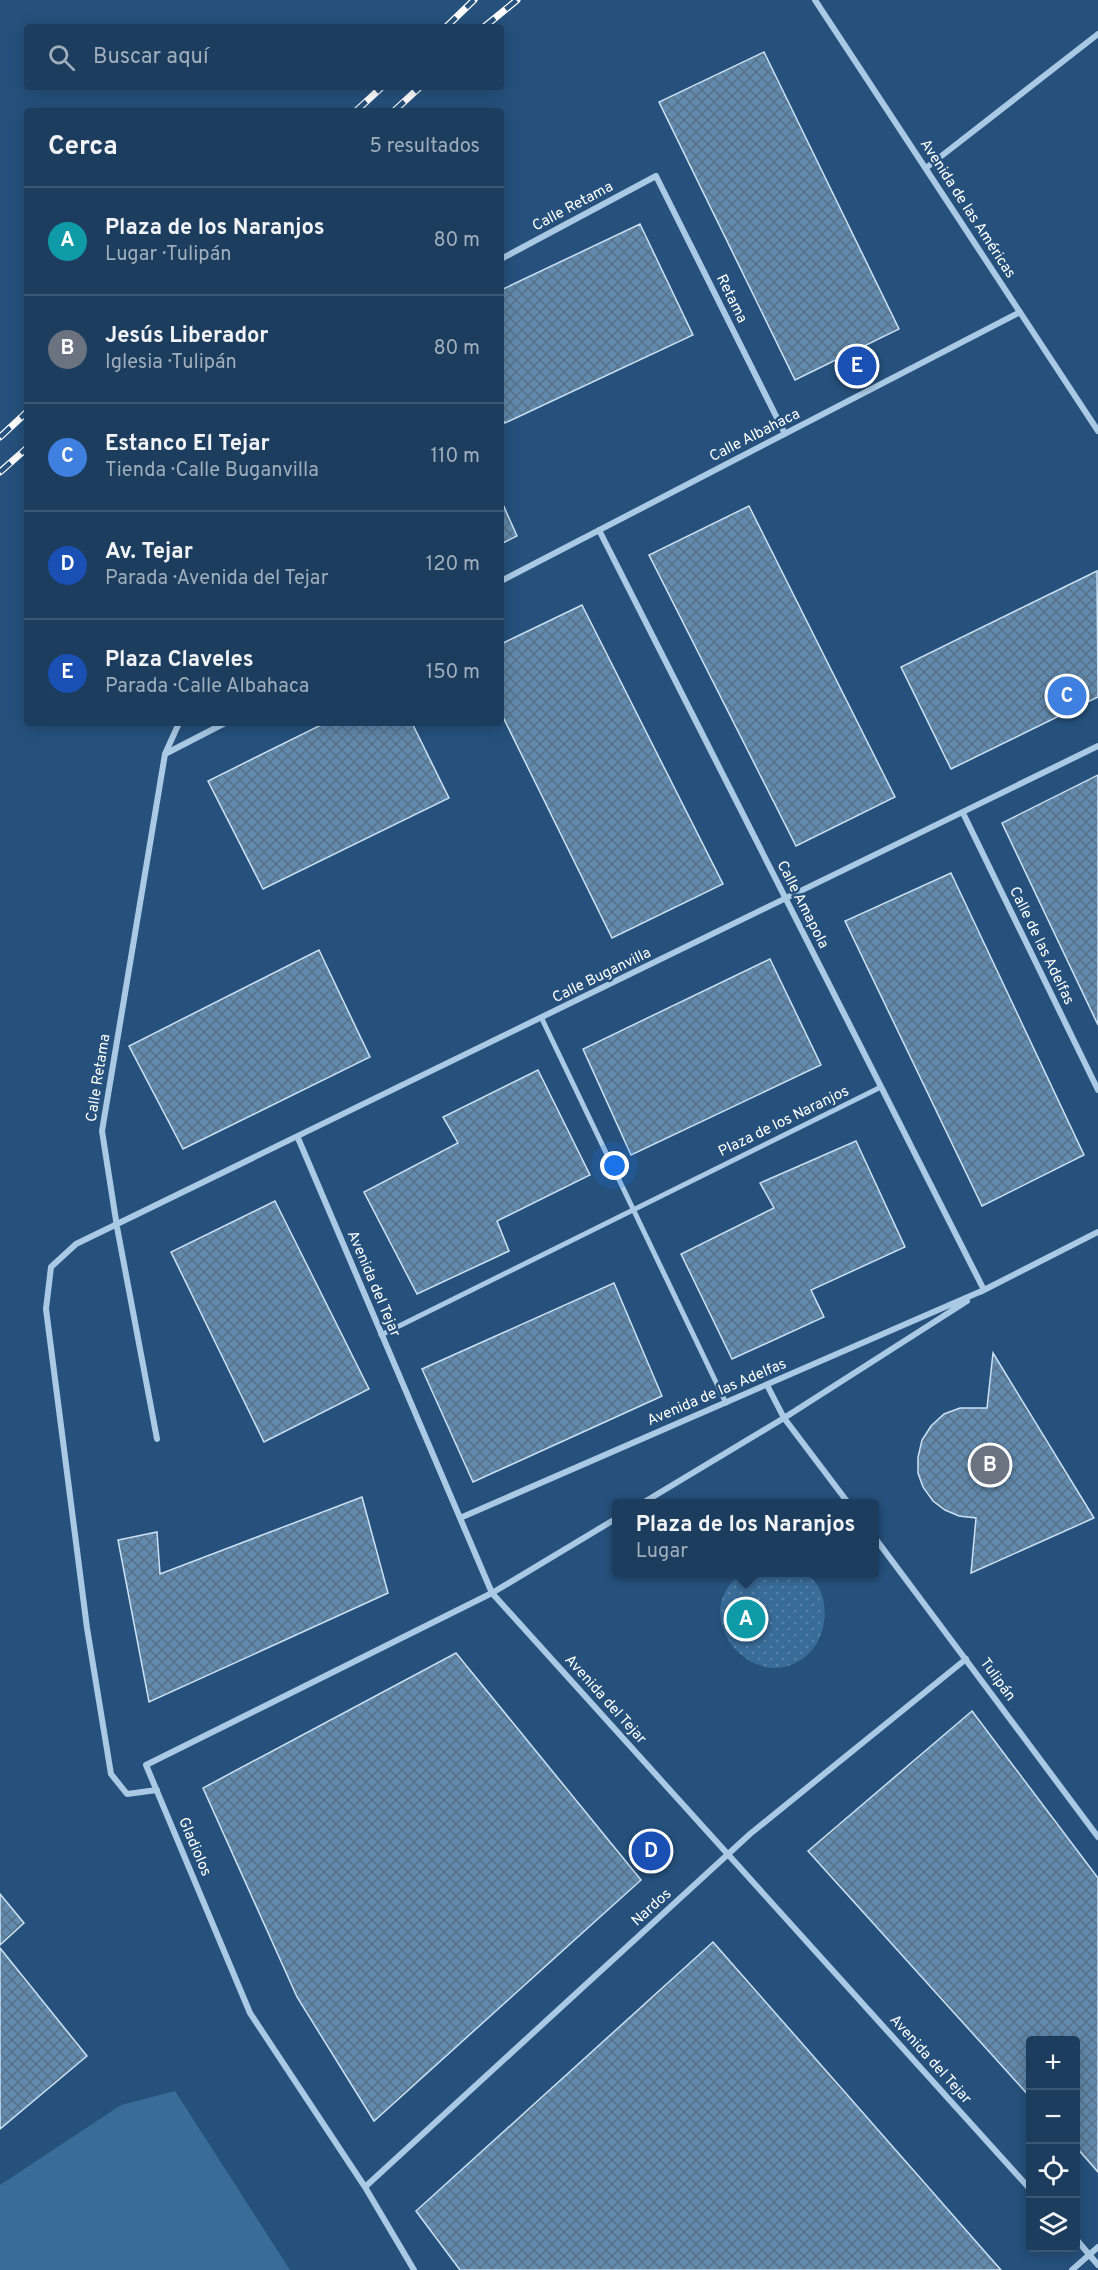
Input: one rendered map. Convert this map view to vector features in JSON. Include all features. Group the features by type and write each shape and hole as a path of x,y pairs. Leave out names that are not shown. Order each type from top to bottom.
{"street":[{"name":"Avenida de las Américas","path":"815,0 1098,431"},
{"path":"926,168 1098,34"},
{"name":"Calle Retama","path":"504,257 656,176"},
{"name":"Retama","path":"656,176 785,434"},
{"name":"Calle Albahaca","path":"504,578 1020,312"},
{"name":"Calle Amapola","path":"599,530 984,1290"},
{"name":"Calle Retama","path":"157,1439 117,1227 102,1131 165,754 178,726"},
{"path":"165,754 219,726"},
{"name":"Calle Buganvilla","path":"157,1790 127,1794 111,1774 87,1628 46,1309 51,1267 76,1244 117,1227 1098,746"},
{"name":"Calle de las Adelfas","path":"963,813 1098,1090"},
{"path":"542,1019 726,1403"},
{"name":"Plaza de los Naranjos","path":"381,1335 881,1087"},
{"name":"Avenida del Tejar","path":"298,1138 492,1593 1026,2185"},
{"name":"Avenida de las Adelfas","path":"460,1518 984,1290 1098,1232"},
{"name":"Avenida de las Adelfas","path":"648,1499 784,1418 984,1290"},
{"path":"767,1385 784,1418 846,1499"},
{"path":"492,1593 612,1521"},
{"name":"Tulipán","path":"879,1543 1098,1837"},
{"name":"Gladiolos","path":"414,2270 365,2187 250,2013 146,1765 492,1593"},
{"name":"Nardos","path":"365,2187 750,1834 966,1659"},
{"path":"1080,2244 1098,2265"},
{"path":"1072,2270 1098,2247"}],"shaded area":[{"path":"739,1577 809,1577 819,1587 825,1608 822,1631 818,1641 813,1649 793,1664 772,1668 752,1662 735,1649 724,1631 720,1610 726,1590"},
{"path":"175,2091 290,2270 0,2270 0,2185 121,2105"}],"building":[{"path":"764,52 899,329 795,380 659,102"},
{"path":"640,224 693,335 505,423 504,289"},
{"path":"749,506 895,797 796,846 649,555"},
{"path":"504,507 517,536 504,542"},
{"path":"1097,571 1098,697 951,769 901,667"},
{"path":"582,605 723,884 612,938 504,719 504,643"},
{"path":"319,726 413,726 449,798 263,889 208,781"},
{"path":"1098,775 1098,1025 1002,823"},
{"path":"951,873 1084,1155 982,1206 845,921"},
{"path":"319,950 370,1057 183,1149 129,1046"},
{"path":"770,959 821,1065 631,1155 583,1049"},
{"path":"538,1070 590,1175 497,1221 509,1251 417,1294 364,1192 458,1143 443,1117"},
{"path":"856,1141 905,1247 811,1290 824,1317 732,1359 681,1254 774,1208 760,1183"},
{"path":"275,1201 369,1389 264,1442 171,1252"},
{"path":"614,1283 662,1396 473,1482 422,1369"},
{"path":"993,1353 1094,1518 971,1573 976,1518 959,1516 933,1501 923,1487 918,1473 918,1457 922,1440 931,1426 944,1414 960,1408 987,1408"},
{"path":"362,1497 388,1593 149,1702 118,1540 157,1532 160,1574"},
{"path":"456,1653 641,1880 374,2121 297,1997 203,1788"},
{"path":"972,1711 1098,1878 1098,2172 1080,2152 1080,2036 1026,2036 1026,2093 808,1851"},
{"path":"0,1894 24,1923 0,1945"},
{"path":"713,1942 1001,2270 460,2270 416,2211"},
{"path":"0,1948 87,2056 0,2129"}],"railway":[{"path":"449,24 474,0"},
{"path":"488,24 517,0"},
{"path":"359,108 379,90"},
{"path":"397,108 417,90"},
{"path":"0,437 24,415"},
{"path":"0,472 24,451"}],"place":[{"name":"Plaza Claveles","path":"857,366"},
{"name":"Estanco El Tejar","path":"1067,696"},
{"name":"Jesús Liberador","path":"990,1465"},
{"name":"Plaza de los Naranjos","path":"746,1619"},
{"name":"Av. Tejar","path":"651,1851"}]}
